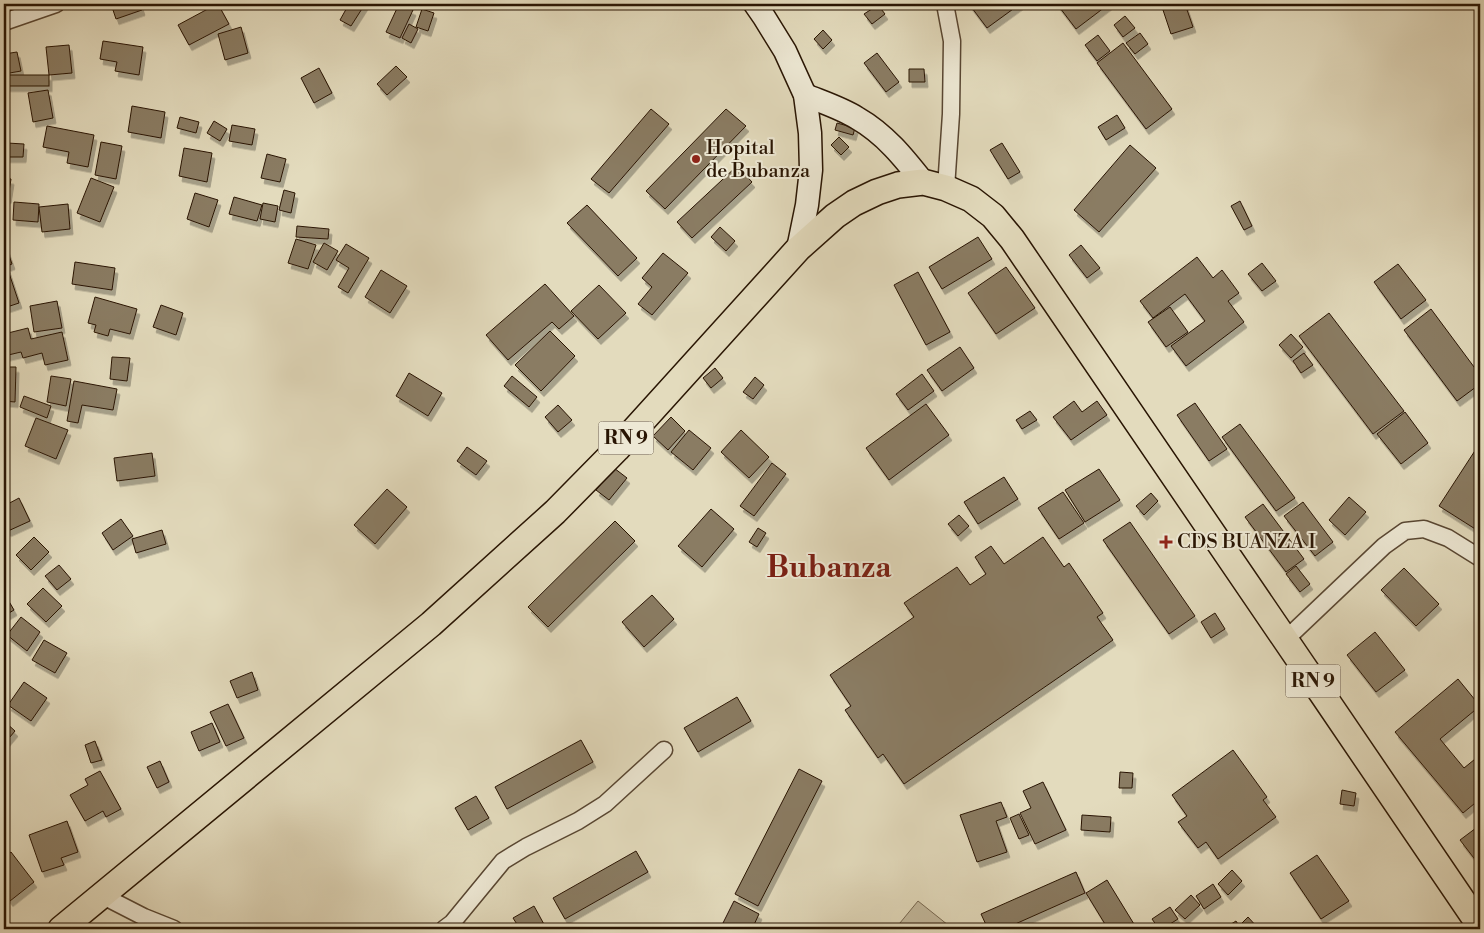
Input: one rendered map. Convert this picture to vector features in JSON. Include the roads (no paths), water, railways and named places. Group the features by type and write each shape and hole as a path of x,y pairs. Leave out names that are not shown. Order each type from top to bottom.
{"main road":[{"path":"755,4 785,51 804,95 810,133 811,170 807,205 798,249"},
{"path":"804,95 858,118 880,134 934,185"},
{"name":"RN 9","path":"61,929 431,624 555,512 617,448 798,249 835,216 854,203 898,185 934,185 971,199 993,216 1012,239 1480,926"}],"street":[{"path":"4,22 56,4"},
{"path":"934,185 951,114 952,41 945,4"},
{"path":"1285,640 1384,546 1405,531 1424,529 1448,538 1480,558"},
{"path":"444,929 452,923 503,861 526,847 578,821 605,804 664,750"},
{"path":"103,896 144,917 174,929"}],"place":[{"name":"Hopital de Bubanza","path":"696,159"},
{"name":"CDS BUANZA I","path":"1166,542"}],"district":[{"name":"Bubanza","path":"829,568"}]}
